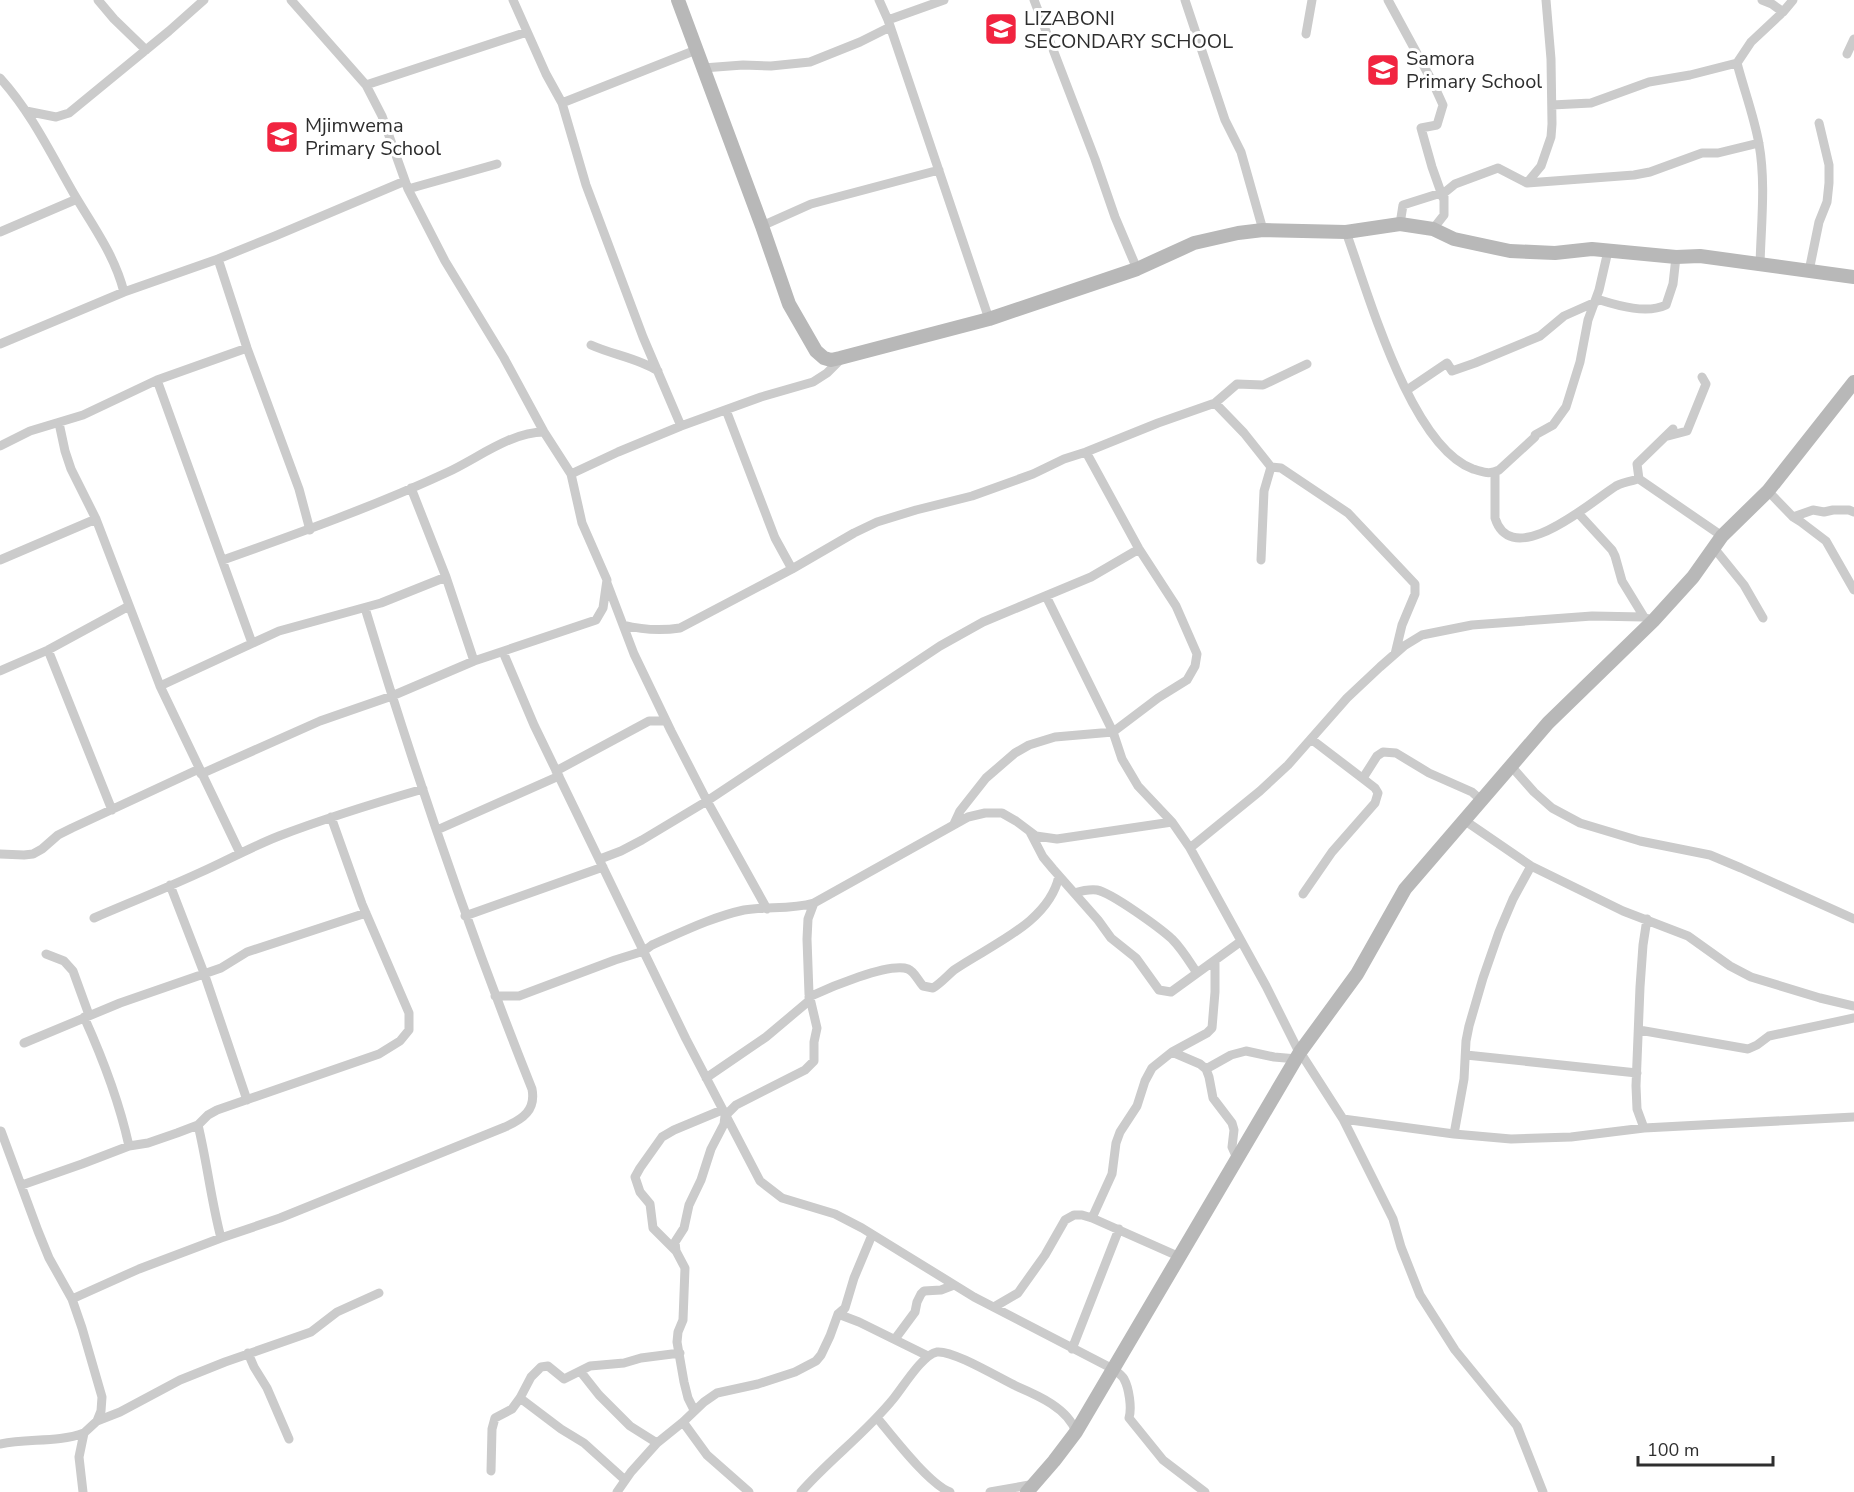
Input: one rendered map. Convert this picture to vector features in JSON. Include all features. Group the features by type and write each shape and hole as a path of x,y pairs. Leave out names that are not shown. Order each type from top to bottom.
{"street":[{"path":"98,0 146,50"},
{"path":"26,111 56,117 69,113 204,0"},
{"path":"291,0 366,86 382,116 406,185 445,261 504,358 544,432 572,474 582,523 607,580 634,654 707,801 767,909"},
{"path":"513,0 526,32 562,103 586,184 643,337 681,426"},
{"path":"678,0 789,304 809,342 824,358 831,360 989,319 1137,269 1194,243 1263,230 1346,232 1400,224 1433,229 1454,239 1510,251 1555,253 1592,249 1676,257 1700,256 1854,277"},
{"path":"879,0 989,319"},
{"path":"703,68 743,65 771,66 810,62 860,42 889,24 944,0"},
{"path":"1034,0 1115,217 1137,269"},
{"path":"1185,0 1225,120 1241,152 1263,230"},
{"path":"1306,34 1312,0"},
{"path":"1388,0 1443,105 1437,125 1421,128 1443,197 1444,215 1433,229"},
{"path":"1527,183 1541,166 1547,153 1552,130 1551,59 1546,0"},
{"path":"1762,0 1783,12"},
{"path":"1552,105 1591,102 1649,82 1690,75 1737,63 1751,42 1783,12 1792,0"},
{"path":"366,86 526,32"},
{"path":"1847,54 1854,39"},
{"path":"562,103 696,50"},
{"path":"1737,63 1759,143 1762,177 1760,265"},
{"path":"0,78 26,111 109,250 124,292"},
{"path":"1809,271 1819,222 1827,202 1829,183 1829,165 1820,123"},
{"path":"1443,197 1444,193 1455,184 1498,168 1527,183 1634,175 1650,172 1702,153 1718,153 1759,143"},
{"path":"0,344 124,292 218,259 406,185 497,164"},
{"path":"762,226 811,204 939,170"},
{"path":"1400,224 1403,205 1443,197"},
{"path":"0,232 77,199"},
{"path":"1346,232 1385,341 1421,419 1433,436 1455,459 1484,473 1495,472 1535,435 1552,425 1566,407 1580,362 1588,320 1599,290 1608,250"},
{"path":"1407,390 1447,363 1452,371 1475,363 1540,336 1564,316 1600,300 1615,305 1658,309 1666,305 1673,284 1676,257"},
{"path":"218,259 247,348 299,489 310,530"},
{"path":"591,345 624,358 643,362 658,371"},
{"path":"0,446 30,431 83,415 157,380 247,348"},
{"path":"572,474 681,426 813,382 827,373 842,358"},
{"path":"623,625 642,630 662,631 680,628 878,522 1000,487 1064,459 1215,403 1236,384 1263,385 1307,364"},
{"path":"1664,437 1687,431 1706,384 1702,378"},
{"path":"157,380 252,643"},
{"path":"990,1492 1031,1488 1076,1432 1299,1055 1357,974 1405,889 1548,723 1693,577 1718,542 1768,491 1854,382"},
{"path":"1215,403 1244,433 1271,467 1281,468 1348,513 1415,584 1415,594 1402,625 1395,654"},
{"path":"726,410 775,538 792,569"},
{"path":"59,423 71,469 96,519 160,686 240,853"},
{"path":"1673,429 1637,464 1639,479 1718,542 1763,618"},
{"path":"223,560 310,530 411,488 522,435 544,432"},
{"path":"954,824 960,811 986,778 1015,753 1055,737 1113,732 1158,698 1187,680 1195,666 1197,654 1176,606 1139,549 1086,452"},
{"path":"1261,560 1263,500 1271,467"},
{"path":"1495,472 1495,518 1503,532 1516,538 1533,536 1568,520 1619,484 1639,479"},
{"path":"411,488 446,577 474,662"},
{"path":"1768,491 1792,518 1826,540 1854,590"},
{"path":"1792,518 1813,510 1854,512"},
{"path":"1578,513 1612,550 1622,580 1649,619"},
{"path":"0,560 96,519"},
{"path":"465,916 601,863 707,801 940,646 983,622 1092,577 1139,549"},
{"path":"160,686 252,643 305,623 365,608 446,577"},
{"path":"0,854 33,854 58,835 200,771 320,721 392,696 474,662 596,620 603,608 607,580"},
{"path":"1046,596 1113,732 1122,759 1138,786 1172,822 1190,848 1266,986 1299,1055 1343,1119 1393,1219 1401,1247 1420,1295 1455,1350 1517,1426 1543,1492"},
{"path":"0,671 48,650 129,606"},
{"path":"72,1299 138,1269 280,1218 523,1119 532,1106 532,1089 465,916 365,608"},
{"path":"1190,848 1288,765 1347,698 1395,654 1422,635 1472,625 1592,616 1649,619"},
{"path":"48,650 112,810"},
{"path":"503,652 557,773 706,1078 760,1181 782,1198 835,1214 954,1285 1113,1369 1123,1377 1126,1383 1131,1409 1129,1418 1163,1460 1205,1492"},
{"path":"437,830 557,773 649,721 666,721"},
{"path":"1303,894 1332,852 1375,803 1378,793 1363,778 1311,739"},
{"path":"1363,778 1377,756 1383,752 1396,753 1429,773 1472,792 1481,800"},
{"path":"1510,766 1552,808 1580,823 1640,842 1710,855 1854,919"},
{"path":"93,918 200,873 240,853 331,817 423,789"},
{"path":"495,996 519,996 644,951 658,942 711,920 745,910 791,908 814,903 968,817 985,813 1002,813 1036,836 1057,839 1172,822"},
{"path":"22,1185 129,1146 148,1143 198,1125 217,1110 379,1054 400,1041 409,1030 409,1013 366,913 331,817"},
{"path":"1464,820 1531,866 1623,911 1688,936 1730,966 1751,977 1854,1006"},
{"path":"1029,831 1043,856 1059,876 1112,938 1136,958 1159,990 1171,992 1240,942"},
{"path":"1454,1134 1464,1079 1467,1033 1483,978 1513,899 1531,866"},
{"path":"706,1078 766,1037 810,998 868,974 905,968 923,986 933,988 954,970 1000,943 1039,911 1052,896 1059,876"},
{"path":"170,885 204,973 247,1100"},
{"path":"1074,893 1096,890 1116,899 1172,939 1197,973"},
{"path":"694,1410 684,1382 677,1336 683,1320 685,1268 676,1251 653,1228 650,1204 636,1184 636,1173 662,1137 674,1130 724,1113 748,1098 805,1070 814,1061 817,1028 810,998 807,939 808,919 814,903"},
{"path":"24,1043 87,1016 221,968 247,952 366,913"},
{"path":"1644,1128 1637,1109 1637,1073 1641,966 1647,919"},
{"path":"46,954 64,960 73,971 125,1127 129,1146"},
{"path":"1092,1218 1112,1174 1116,1143 1120,1132 1137,1106 1152,1068 1172,1052 1212,1028 1215,960"},
{"path":"1639,1030 1748,1049 1769,1036 1854,1018"},
{"path":"1206,1069 1222,1059 1246,1051 1274,1058 1299,1055"},
{"path":"1172,1052 1206,1069 1213,1098 1232,1123 1234,1130 1232,1147 1236,1156 1234,1165"},
{"path":"1466,1055 1637,1073"},
{"path":"676,1251 675,1242 684,1227 688,1206 701,1180 711,1149 724,1124 724,1113"},
{"path":"1343,1119 1454,1134 1536,1139 1644,1128 1854,1118"},
{"path":"198,1125 220,1238"},
{"path":"2,1131 49,1258 72,1299 86,1338 102,1397 101,1411 97,1421"},
{"path":"994,1307 1018,1293 1045,1255 1065,1220 1074,1215 1092,1218 1180,1257"},
{"path":"1072,1348 1119,1229"},
{"path":"617,1492 657,1443 717,1393 758,1384 811,1365 821,1355 838,1314 845,1308 854,1278 872,1235"},
{"path":"895,1339 915,1312 921,1294 954,1285"},
{"path":"0,1444 67,1438 84,1433 97,1421 120,1412 180,1380 248,1353 311,1332 337,1312 379,1293"},
{"path":"838,1314 928,1356"},
{"path":"801,1492 878,1419 928,1356 934,1352 952,1354 1028,1391 1057,1409 1074,1426 1076,1432"},
{"path":"248,1353 267,1388 273,1407 289,1438"},
{"path":"491,1472 495,1418 512,1409 531,1377 541,1366 548,1366 564,1379 590,1366 680,1353"},
{"path":"580,1371 599,1395 630,1426 657,1443"},
{"path":"520,1398 584,1443 625,1480"},
{"path":"878,1419 937,1485 950,1492"},
{"path":"683,1422 707,1455 748,1492"},
{"path":"83,1492 80,1457 84,1433"}],"place":[{"name":"LIZABONI SECONDARY SCHOOL","path":"1001,29"},
{"name":"Samora Primary School","path":"1383,70"},
{"name":"Mjimwema Primary School","path":"282,137"}]}
